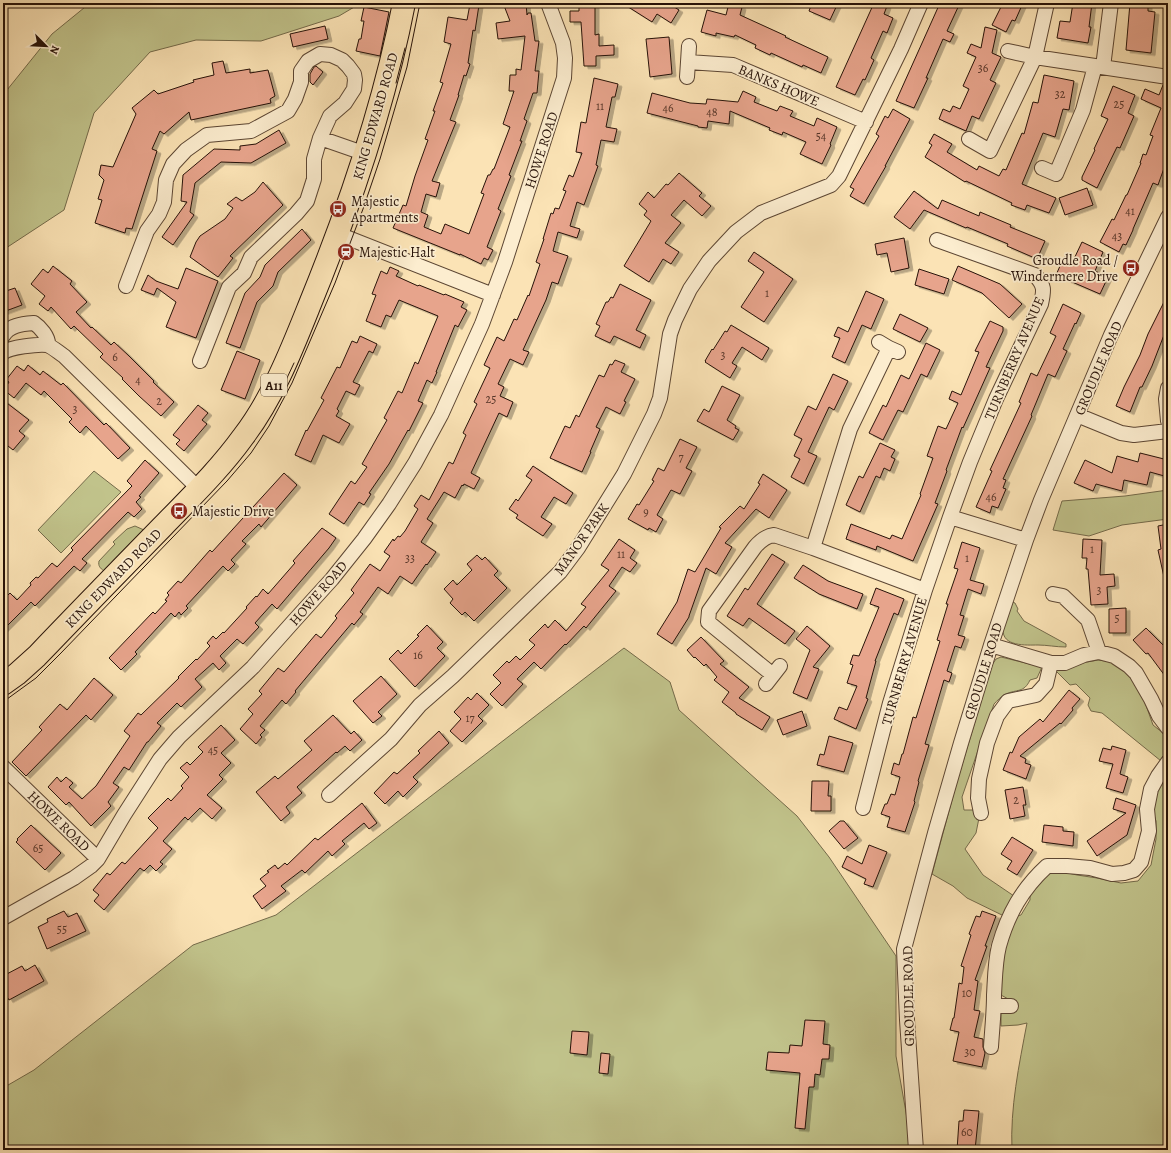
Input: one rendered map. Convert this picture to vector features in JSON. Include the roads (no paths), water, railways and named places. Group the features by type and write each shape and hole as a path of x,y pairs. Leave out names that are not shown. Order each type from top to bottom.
{"main road":[{"name":"KING EDWARD ROAD","path":"3,684 30,664 199,489 226,459 255,420 266,401 296,337 338,234 366,154 389,75 404,3"}],"street":[{"name":"HOWE ROAD","path":"3,918 74,878 98,859 160,759 174,742 206,710 252,667 332,578 364,539 389,504 415,463 441,415 482,324 505,262 564,78 563,43 548,3"},
{"path":"866,122 921,3"},
{"path":"969,139 990,151 1035,57 1047,3"},
{"path":"1042,168 1056,174 1083,110 1099,66 1111,3"},
{"path":"686,77 689,46"},
{"path":"1008,52 1168,77"},
{"path":"126,286 147,231 159,214 164,202 166,180 173,164 186,150 207,135 251,131 288,111 295,99 301,82 301,71 308,61 320,54 331,55 342,60 354,74 354,89 345,103 330,116 320,138 314,159 314,179 307,201 296,214 251,256 244,273 229,287 200,360"},
{"name":"BANKS HOWE","path":"688,62 733,65 866,122"},
{"name":"MANOR PARK","path":"329,795 391,738 420,705 453,676 560,572 578,548 624,474 654,414 660,398 670,334 675,320 690,289 709,261 736,232 761,214 831,185 839,176 866,122"},
{"path":"320,138 366,154"},
{"name":"GROUDLE ROAD","path":"916,1150 907,1020 904,949 961,743 991,645 1026,540 1041,500 1127,300 1168,217"},
{"path":"338,234 493,295"},
{"name":"TURNBERRY AVENUE","path":"864,808 890,704 925,590 950,516 996,399 1041,304 1043,292 1042,282 1035,275 937,240"},
{"path":"3,336 6,330 20,324 34,323 42,331 48,342 48,346"},
{"path":"4,349 30,346 48,346 64,356 199,489"},
{"path":"813,548 850,429 889,347"},
{"path":"1168,388 1166,400 1168,421"},
{"path":"1077,415 1121,433 1134,435 1168,431"},
{"path":"950,516 1026,540"},
{"path":"773,675 708,622 709,611 760,541 774,535 925,590"},
{"path":"1053,594 1063,596 1088,620 1099,652"},
{"path":"991,645 1051,663 1065,663 1084,655 1099,652 1114,656 1129,666 1136,673 1159,716 1168,728"},
{"path":"982,813 978,798 979,779 987,744 997,716 1008,702 1036,695 1046,684 1051,663"},
{"path":"991,1047 999,947 1007,924 1021,895 1035,877 1047,866 1090,868 1112,874 1134,870 1141,862 1149,831 1147,809 1151,789 1168,762"},
{"name":"HOWE ROAD","path":"3,767 98,859"},
{"path":"994,1006 1011,1006"}],"tram line":[{"path":"3,702 36,678 227,481 251,453 269,426 292,383 335,283 363,209 380,159 407,67 420,3"},
{"path":"396,83 405,48"},
{"path":"279,395 294,363"}],"place":[{"name":"Majestic Apartments","path":"338,209"},
{"name":"Majestic Halt","path":"346,252"},
{"name":"Groudle Road / Windermere Drive","path":"1131,268"},
{"name":"Majestic Drive","path":"179,511"}]}
